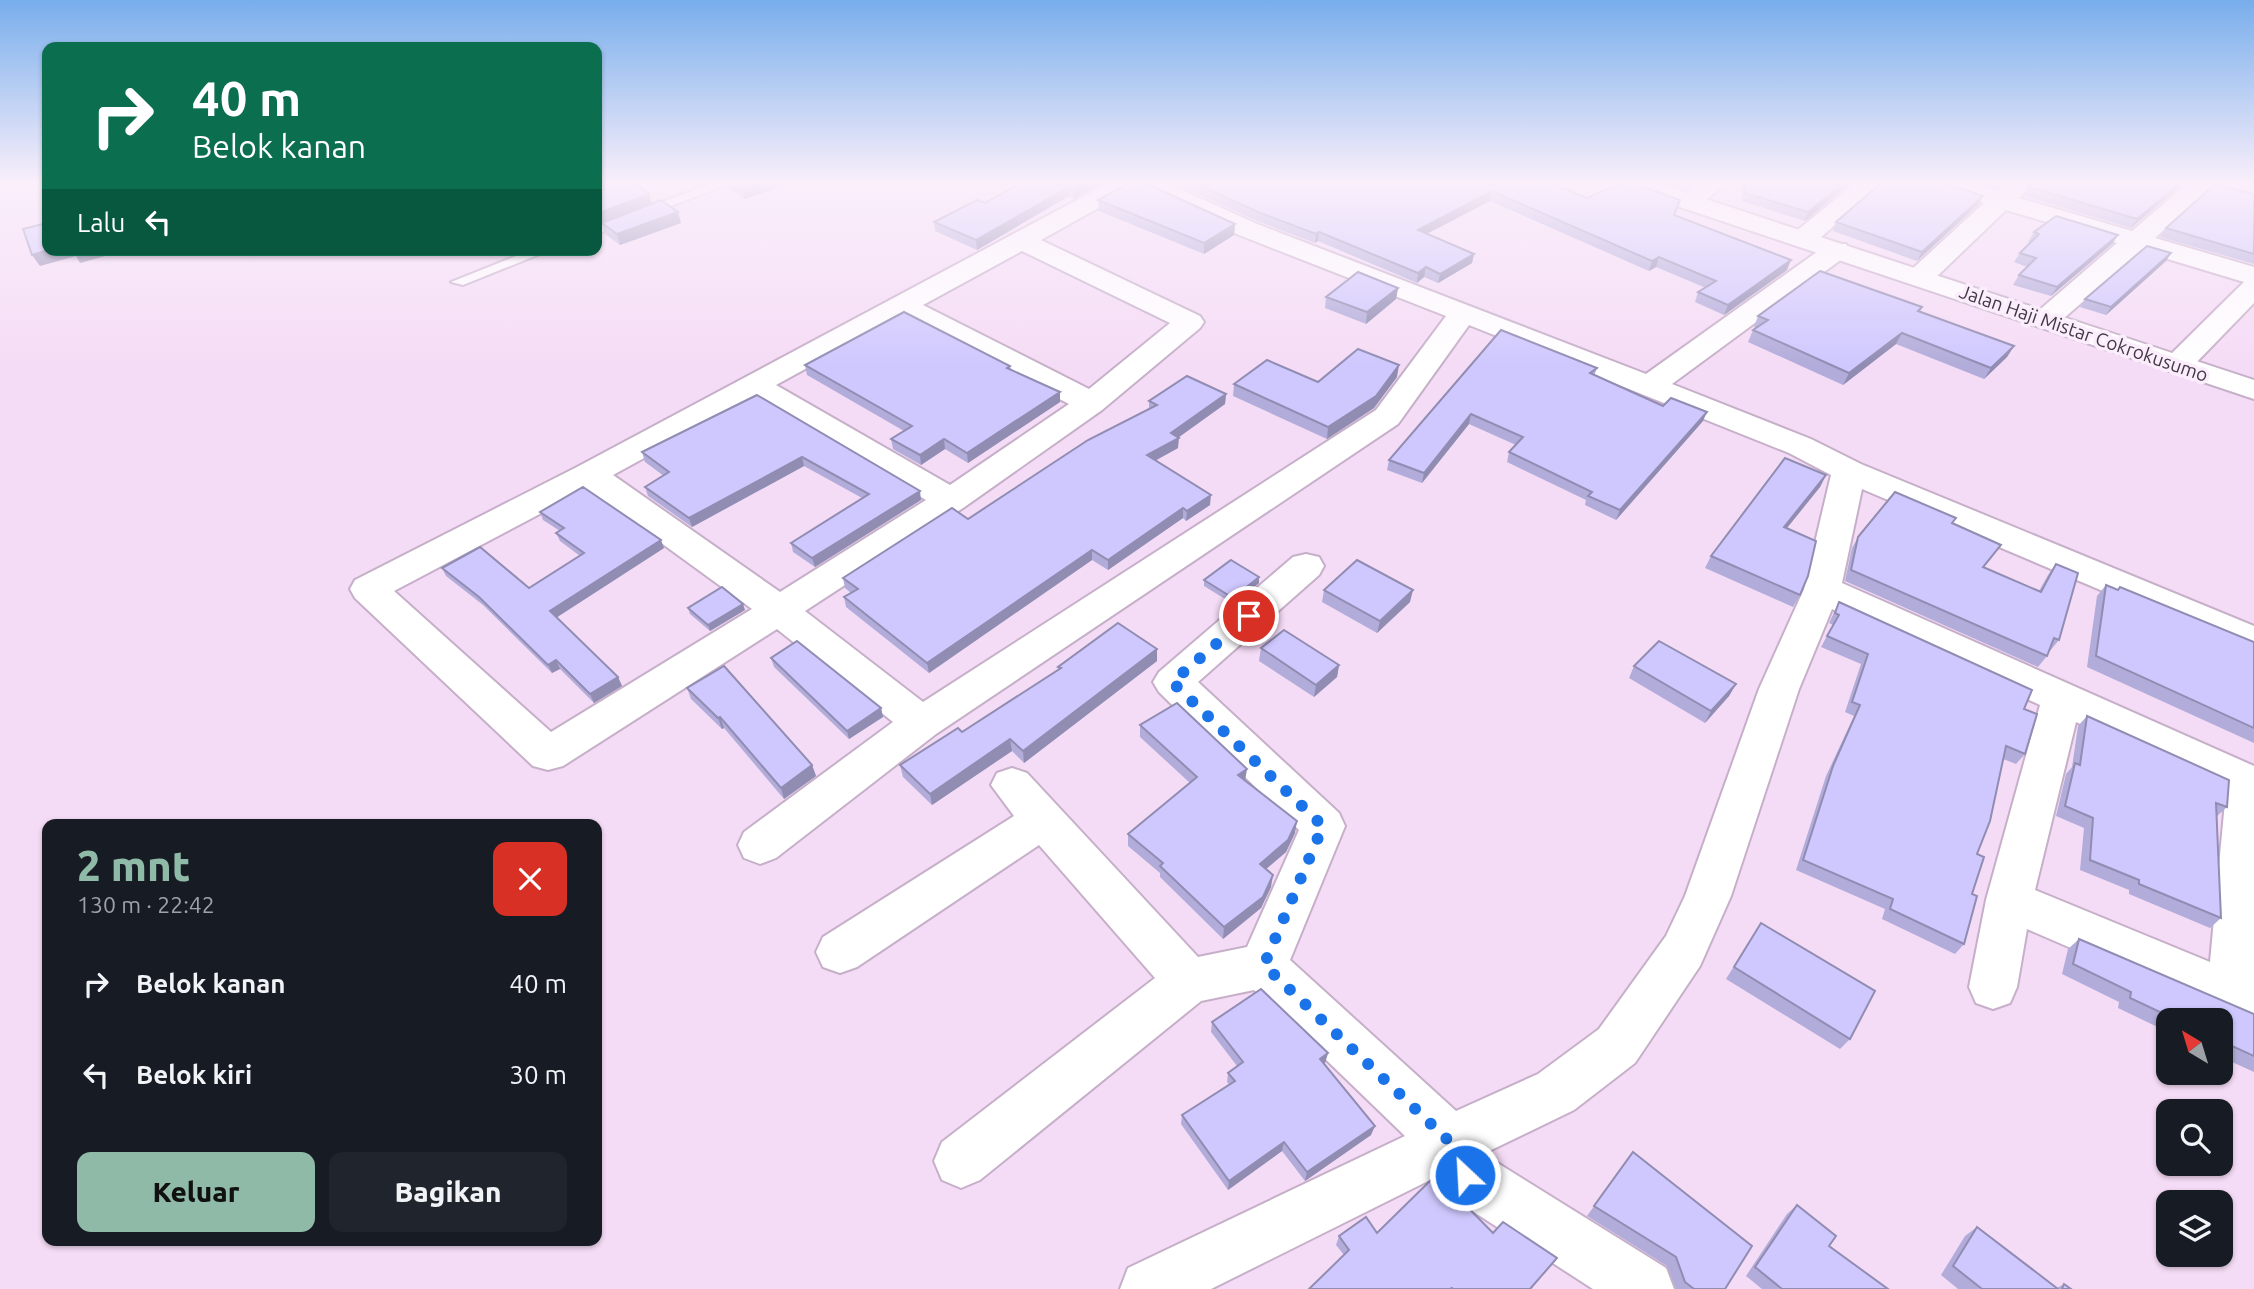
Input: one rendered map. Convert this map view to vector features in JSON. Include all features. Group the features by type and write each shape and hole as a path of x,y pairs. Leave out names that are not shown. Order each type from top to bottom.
{"street":[{"path":"1016,244 589,474 368,589 548,754 951,500 1091,403 1190,322 1029,244"},
{"path":"1287,244 1464,311 1800,446 1849,471 2254,641"},
{"name":"Jalan Haji Mistar Cokrokusumo","path":"1819,244 2254,390"},
{"path":"1920,277 1955,244"},
{"path":"2046,319 2130,244"},
{"path":"2149,244 2254,276"},
{"path":"1650,386 1837,250"},
{"path":"2178,365 2254,287"},
{"path":"902,305 1091,403"},
{"path":"760,845 922,723 1387,417 1464,311"},
{"path":"754,385 951,500"},
{"path":"1149,1289 1556,1092 1617,1045 1684,951 1708,896 1779,689 1822,589 1849,471"},
{"path":"589,474 779,610 922,723"},
{"path":"1264,965 1323,826 1172,682 1306,566"},
{"path":"1822,589 2251,784 2242,999 2009,900"},
{"path":"1993,986 2009,900 2062,699"},
{"path":"1012,785 1189,981"},
{"path":"840,952 1043,820"},
{"path":"961,1161 1189,981 1264,965"},
{"path":"1264,965 1450,1142 1465,1175 1644,1289"}],"lane":[{"path":"458,282 528,256"}],"building":[{"path":"28,244 42,244 42,252 32,255"},
{"path":"1348,244 1451,244 1474,254 1440,274 1426,267 1418,273"},
{"path":"1613,244 1750,244 1791,260 1728,305 1698,292 1716,281 1659,257 1652,261"},
{"path":"1900,244 1931,244 1922,252"},
{"path":"2029,244 2107,244 2057,287 2019,275 2036,258 2020,253"},
{"path":"2221,244 2254,244 2254,254"},
{"path":"2147,246 2171,253 2111,307 2085,299"},
{"path":"1820,271 1922,307 1918,311 2014,346 1991,368 1902,333 1849,373 1753,330 1768,320 1758,316"},
{"path":"1358,272 1398,288 1367,312 1326,297"},
{"path":"904,312 1010,366 1007,368 1060,392 967,453 944,439 920,455 891,439 912,426 805,365"},
{"path":"1501,330 1597,368 1590,373 1663,406 1671,398 1707,412 1620,510 1588,496 1592,492 1509,452 1523,437 1471,414 1424,473 1389,460"},
{"path":"1358,349 1399,365 1376,396 1328,427 1234,384 1267,360 1318,382"},
{"path":"1187,376 1226,394 1171,433 1179,438 1147,455 1211,495 1187,511 1183,508 1108,560 1092,550 927,663 844,597 858,589 843,578 952,508 968,519 1088,440 1157,405 1149,401"},
{"path":"757,395 920,491 812,558 791,543 869,494 802,457 689,518 645,487 669,472 642,452"},
{"path":"1785,458 1826,475 1784,527 1816,541 1808,576 1800,595 1711,556"},
{"path":"583,487 661,540 550,611 618,677 590,694 556,660 548,665 479,597 442,568 480,547 529,588 584,553 556,533 564,528 540,512"},
{"path":"1895,492 1956,518 1952,523 2001,545 1983,567 2041,592 2056,564 2078,573 2059,640 2054,638 2047,656 1851,570 1858,537"},
{"path":"1231,560 1259,577 1233,598 1204,580"},
{"path":"1357,560 1413,590 1380,621 1324,590"},
{"path":"2106,585 2118,590 2120,587 2254,642 2254,728 2096,656"},
{"path":"722,587 743,604 708,625 688,608"},
{"path":"1839,602 2032,690 2024,709 2037,714 2025,754 2006,746 1990,821 1977,854 1984,857 1972,894 1977,896 1964,944 1890,909 1893,899 1803,860 1833,766 1860,705 1852,702 1868,654 1827,636 1839,615 1835,613"},
{"path":"1118,623 1157,649 1023,751 1010,739 930,794 900,765 958,728 962,732 1061,668 1058,667"},
{"path":"1284,630 1339,665 1316,685 1261,648"},
{"path":"797,641 881,708 847,731 771,658"},
{"path":"1659,641 1736,684 1711,711 1634,666"},
{"path":"724,666 812,765 781,788 720,717 687,688"},
{"path":"1177,703 1247,769 1238,775 1297,821 1288,840 1260,864 1273,875 1263,897 1224,927 1160,866 1163,863 1128,834 1197,777 1140,725"},
{"path":"2087,716 2229,780 2227,807 2216,803 2221,918 2139,884 2139,880 2090,860 2093,818 2065,806 2075,763 2080,765"},
{"path":"1761,923 1875,991 1850,1039 1734,967"},
{"path":"2079,939 2254,1014 2254,1056 2233,1046 2233,1008 2156,1008 2156,1010 2130,998 2131,992 2073,964"},
{"path":"1261,989 1328,1053 1320,1059 1375,1126 1307,1172 1284,1142 1229,1181 1182,1115 1235,1081 1228,1073 1243,1062 1212,1022"},
{"path":"1633,1152 1752,1246 1725,1289 1694,1289 1685,1282 1676,1257 1594,1206"},
{"path":"1436,1175 1493,1233 1503,1222 1557,1258 1530,1289 1309,1289 1349,1250 1339,1236 1366,1217 1377,1233"},
{"path":"1797,1205 1836,1236 1829,1246 1888,1289 1782,1289 1755,1267"},
{"path":"1977,1227 2058,1289 1982,1289 1953,1266"}],"route":[{"path":"1249,616 1172,682 1323,826 1264,965 1450,1142 1465,1175"}]}
